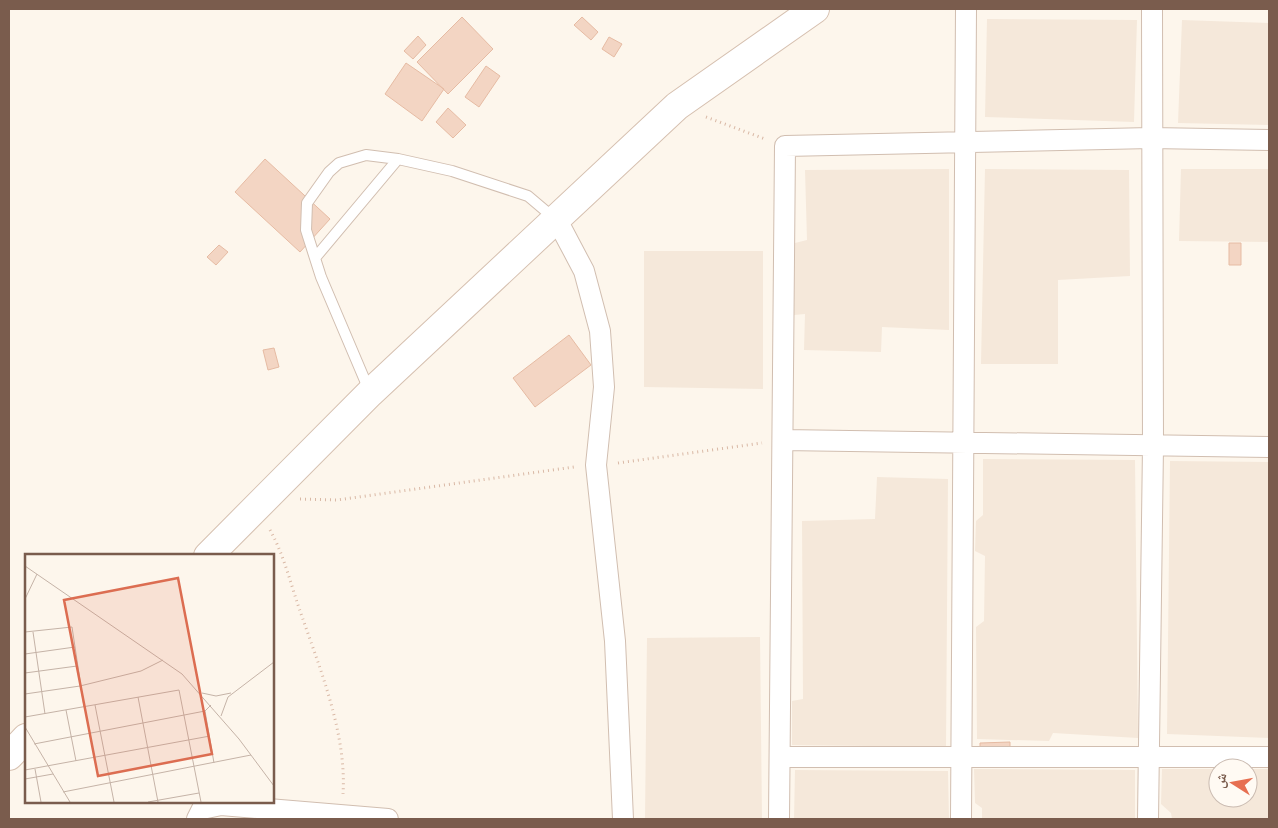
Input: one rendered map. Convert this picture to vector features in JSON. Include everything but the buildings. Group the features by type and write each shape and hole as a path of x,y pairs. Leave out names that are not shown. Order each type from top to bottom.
{"main road":[{"path":"210,554 370,393 677,106 815,9"},
{"path":"9,756 25,739"}],"street":[{"path":"961,819 966,9"},
{"path":"1148,819 1153,446 1152,9"},
{"path":"779,819 785,146 1151,138 1269,140"},
{"path":"557,220 584,271 600,331 604,388 596,465 616,641 623,819"},
{"path":"783,440 1269,446"},
{"path":"781,757 1269,757"},
{"path":"197,819 202,809 221,805 341,817 388,819"}],"lane":[{"path":"370,393 315,258 306,230 307,203 329,172 339,163 355,157 366,155 398,159 452,171 528,196 557,220"},
{"path":"315,258 398,159"}],"path":[{"path":"677,106 785,146"},
{"path":"341,817 344,772 340,739 289,578 262,501 337,500 544,470 596,465 783,440"}],"shaded area":[{"path":"987,19 1137,20 1134,122 985,117"},
{"path":"1182,20 1269,23 1269,125 1178,123"},
{"path":"949,169 949,330 882,327 881,352 804,350 805,314 794,315 795,243 807,240 805,170"},
{"path":"985,169 1129,170 1130,276 1058,280 1058,364 981,364"},
{"path":"1181,169 1269,169 1269,242 1179,241"},
{"path":"644,251 763,251 763,389 644,387"},
{"path":"983,459 1135,460 1138,738 1053,733 1049,741 977,739 976,627 984,621 985,556 975,551 976,521 983,515"},
{"path":"1170,461 1269,462 1269,738 1167,734"},
{"path":"877,477 948,479 946,747 792,745 792,701 803,699 802,521 875,519"},
{"path":"760,637 762,819 645,819 647,638"},
{"path":"974,769 1135,770 1135,819 982,819 982,808 975,803"},
{"path":"1162,769 1208,769 1208,808 1258,808 1258,769 1269,769 1269,819 1172,819 1171,813 1161,804"},
{"path":"795,770 948,771 949,819 794,819"}]}
